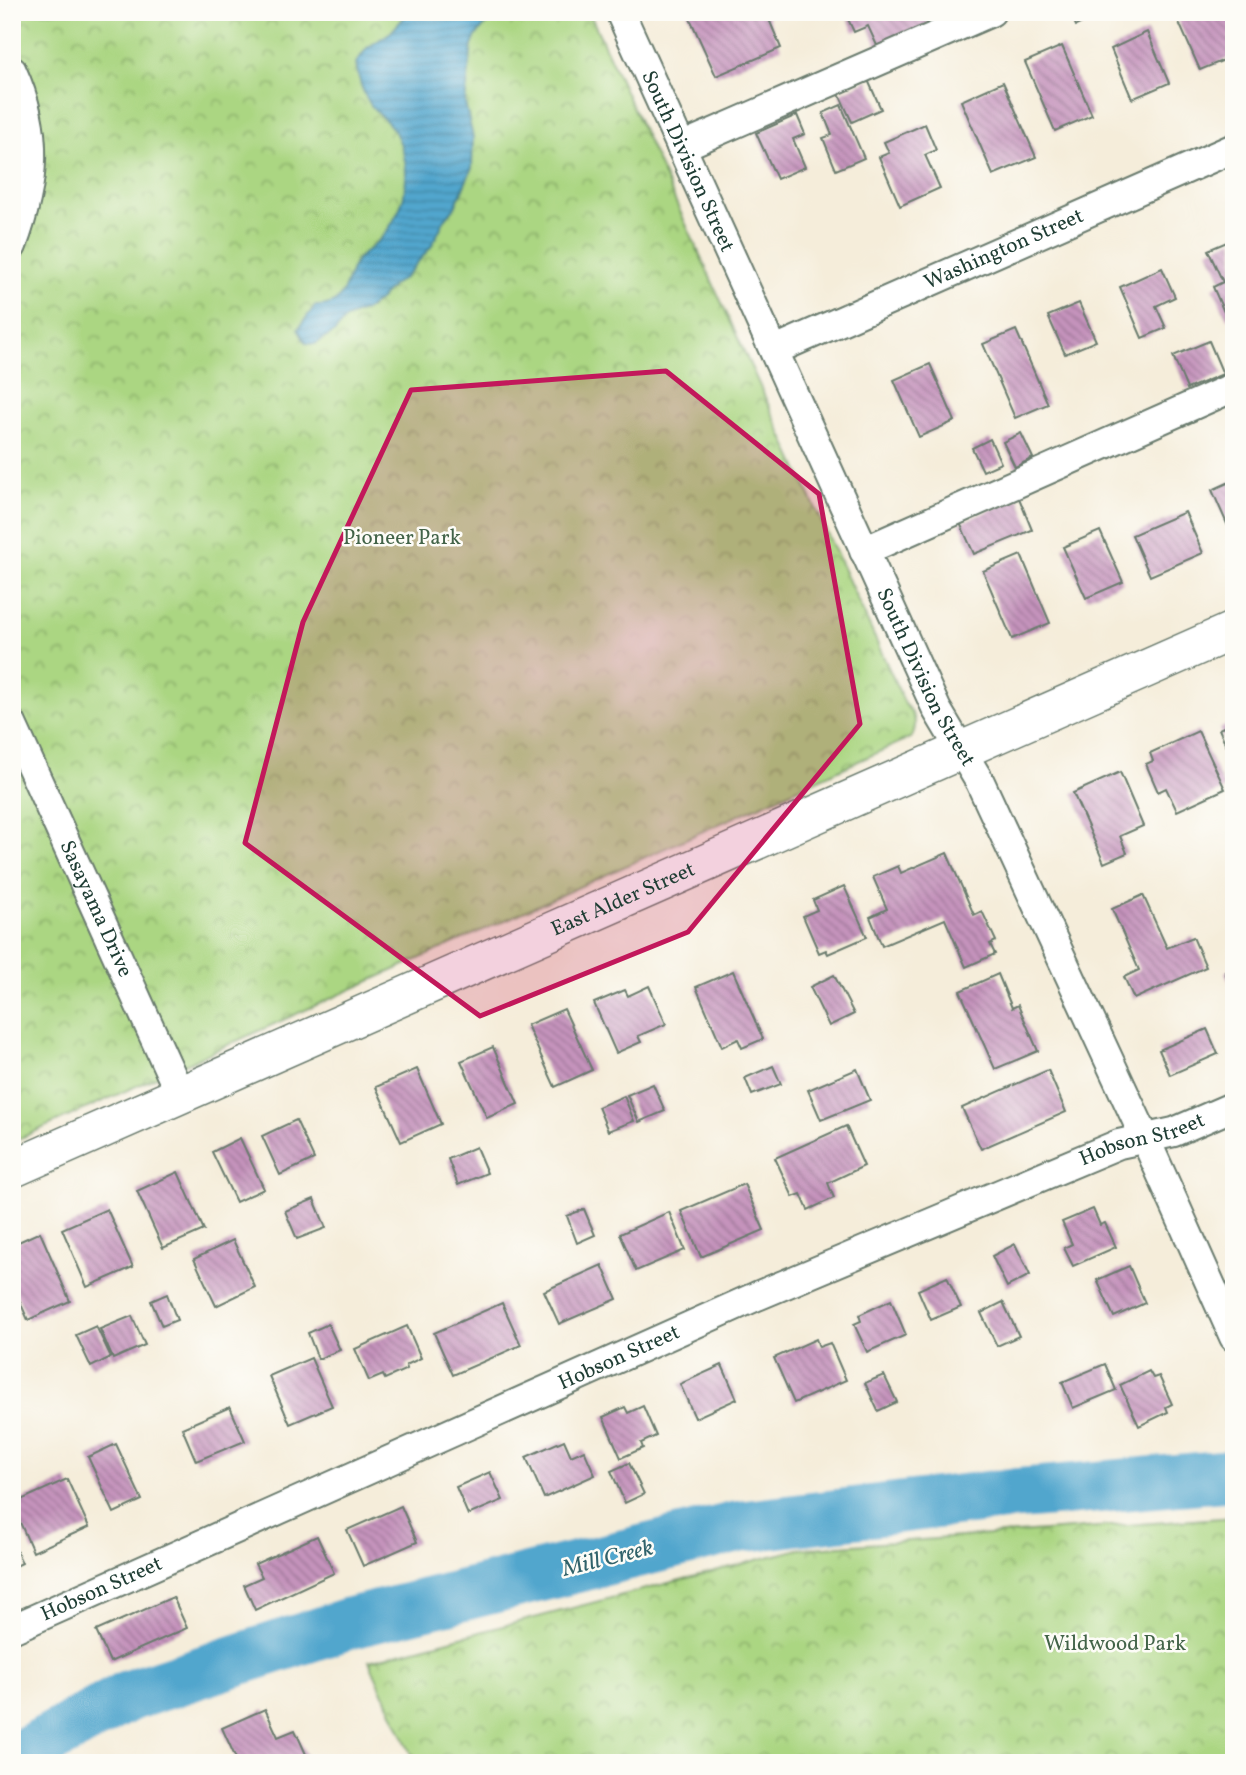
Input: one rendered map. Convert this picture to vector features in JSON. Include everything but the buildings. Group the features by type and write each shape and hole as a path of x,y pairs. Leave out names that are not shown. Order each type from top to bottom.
{"main road":[{"name":"East Alder Street","path":"12,1168 1234,630"}],"street":[{"name":"South Division Street","path":"620,12 937,709 980,782 1234,1337"},
{"path":"681,147 991,12"},
{"path":"12,71 23,95 30,124 32,156 26,198 12,246"},
{"name":"Washington Street","path":"775,350 1234,148"},
{"path":"864,551 1234,387"},
{"name":"Sasayama Drive","path":"12,724 180,1094"},
{"name":"Hobson Street","path":"12,1629 757,1296 1119,1144 1174,1132 1234,1106"}],"highlighted area":[{"path":"666,371 819,494 860,724 688,932 480,1016 245,843 303,622 411,390"}],"green space":[{"name":"Pioneer Park","path":"12,12 589,12 905,704 913,716 915,727 912,737 12,1142"},
{"name":"Wildwood Park","path":"1234,1517 1234,1763 415,1763 369,1661 799,1549"}],"water":[{"path":"409,12 490,12 490,19 476,36 472,46 465,103 473,137 472,168 455,207 445,219 431,247 404,278 368,309 346,318 335,332 315,344 306,343 298,329 315,306 333,303 338,299 357,260 388,230 403,199 406,176 400,142 392,128 367,99 356,63 367,48 391,32"}],"waterway":[{"name":"Mill Creek","path":"12,1760 128,1696 350,1623 738,1527 995,1496 1234,1475"}]}
